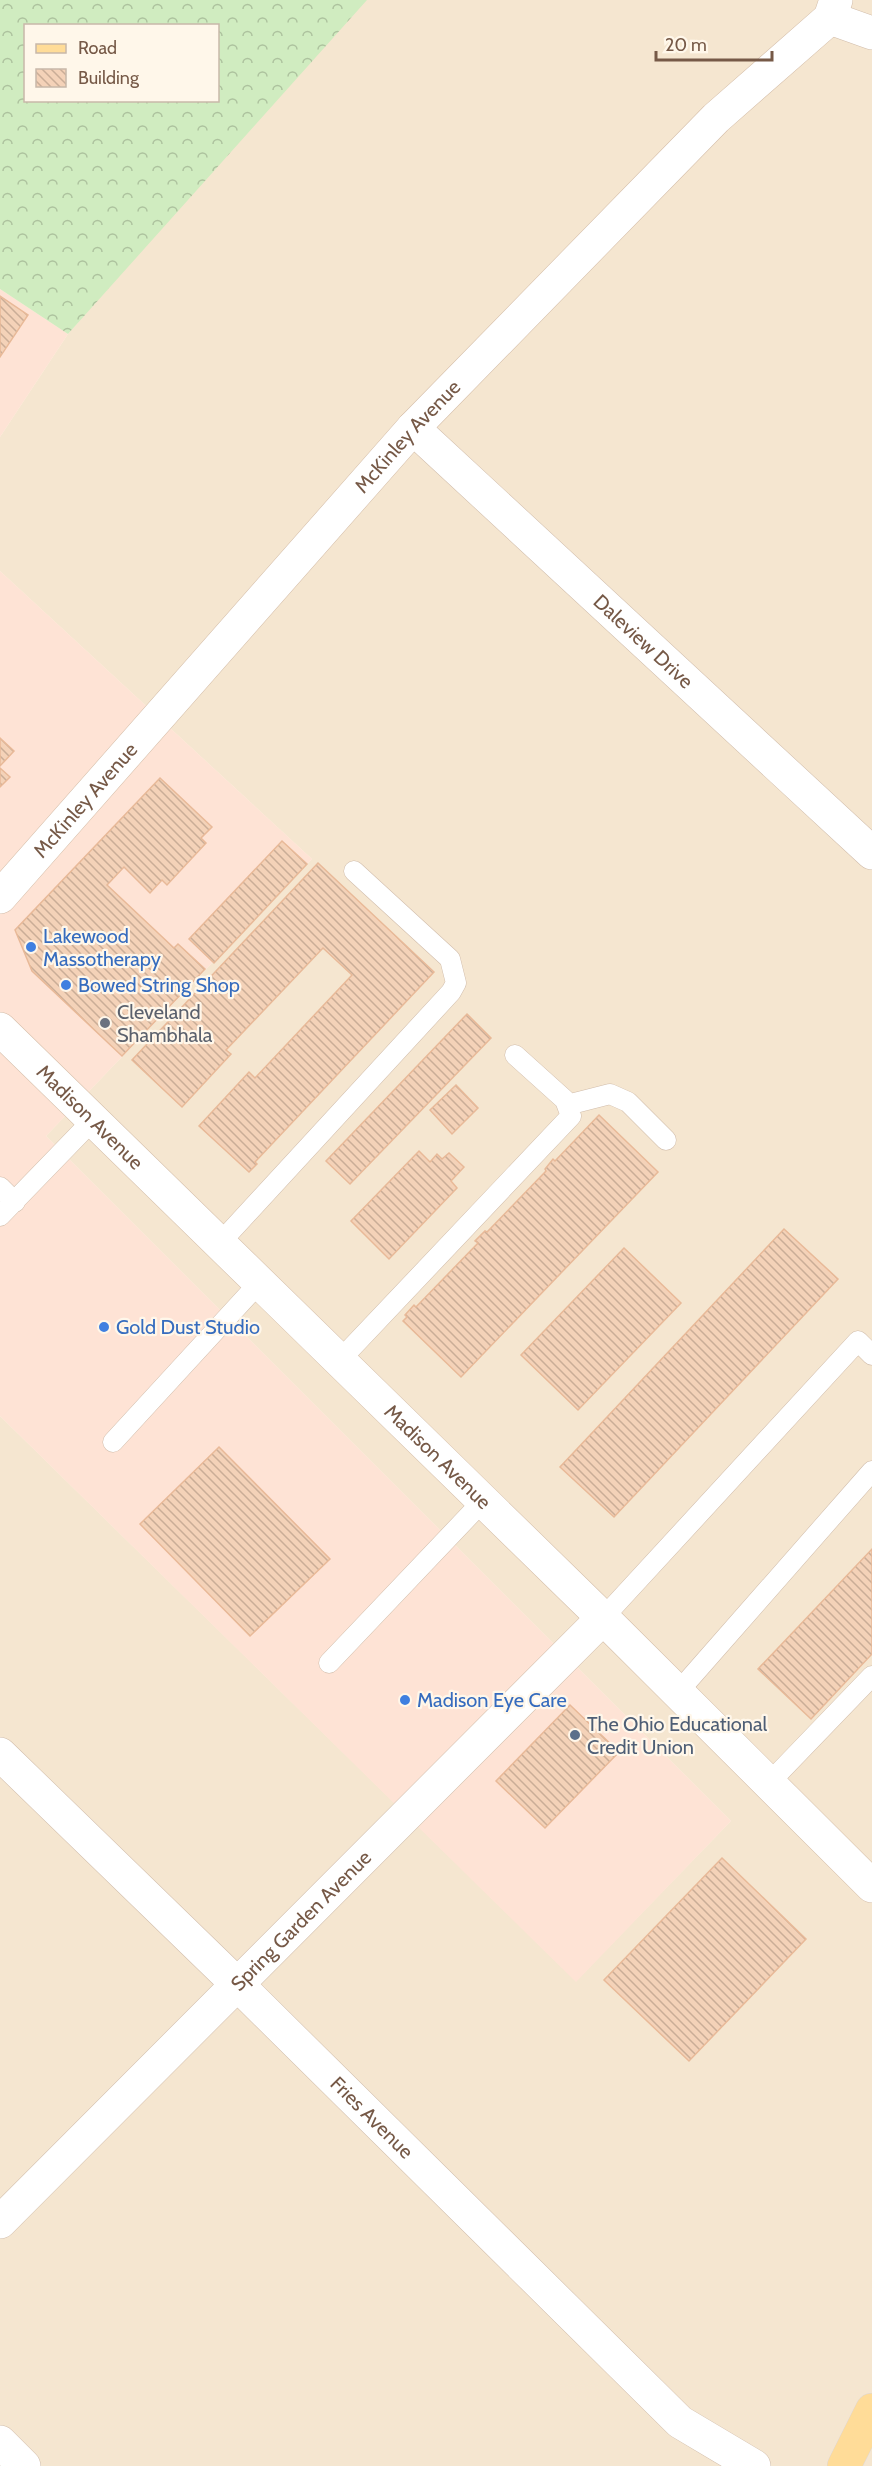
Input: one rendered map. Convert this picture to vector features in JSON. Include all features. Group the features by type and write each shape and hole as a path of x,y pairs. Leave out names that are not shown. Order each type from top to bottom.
{"main road":[{"path":"844,2466 872,2410"}],"street":[{"path":"833,9 872,33"},
{"name":"McKinley Avenue","path":"0,897 414,428 716,118 833,9"},
{"name":"Daleview Drive","path":"414,428 872,854"},
{"name":"Madison Avenue","path":"0,1029 603,1618 872,1886"},
{"name":"Spring Garden Avenue","path":"0,2222 236,1983 603,1618"},
{"name":"Fries Avenue","path":"0,1754 236,1983 680,2422 754,2466"},
{"path":"0,2442 24,2466"}],"lane":[{"path":"219,1244 452,992 456,983 450,959 354,871"},
{"path":"339,1361 571,1116 565,1100 515,1055"},
{"path":"567,1105 610,1094 628,1102 666,1140"},
{"path":"0,1216 93,1120"},
{"path":"0,1187 15,1202"},
{"path":"113,1442 260,1283"},
{"path":"603,1618 858,1341 872,1355"},
{"path":"678,1692 872,1472"},
{"path":"330,1663 483,1501"},
{"path":"769,1783 872,1676"}],"shaded area":[{"path":"360,0 872,0 872,2466 0,2466 0,1416 576,1981 731,1821 46,1136 312,859 0,571 0,437 68,334"},
{"path":"0,289 68,334 0,437"},
{"path":"0,571 312,859 46,1136 731,1821 576,1982 0,1416"}],"green space":[{"path":"0,0 367,0 68,334 0,289"}],"building":[{"path":"0,296 28,315 0,357"},
{"path":"0,738 14,751 0,766"},
{"path":"0,768 10,777 0,787"},
{"path":"160,778 212,827 201,838 206,843 167,885 162,880 150,893 124,867 107,885 174,948 178,944 205,969 122,1056 32,971 15,930"},
{"path":"282,841 307,864 214,963 189,939"},
{"path":"318,863 434,972 255,1162 257,1164 249,1172 199,1126 249,1072 255,1078 352,975 323,948 226,1050 231,1054 182,1107 132,1060"},
{"path":"467,1014 491,1038 350,1184 326,1161"},
{"path":"456,1085 478,1108 452,1134 430,1110"},
{"path":"599,1115 658,1172 461,1377 403,1321 407,1317 405,1315 414,1305 416,1307 478,1243 475,1241 485,1231 487,1232 546,1171 545,1169 553,1159 555,1161"},
{"path":"419,1151 430,1162 437,1154 442,1159 449,1153 464,1167 451,1181 457,1188 389,1259 351,1221"},
{"path":"784,1229 838,1279 614,1517 560,1467"},
{"path":"624,1248 681,1303 578,1410 521,1355"},
{"path":"219,1447 330,1559 250,1636 140,1524"},
{"path":"872,1549 872,1654 811,1719 758,1669"},
{"path":"570,1705 619,1752 545,1828 496,1781"},
{"path":"722,1858 806,1939 689,2061 604,1980"}],"place":[{"name":"Lakewood Massotherapy","path":"31,947"},
{"name":"Bowed String Shop","path":"66,985"},
{"name":"Cleveland Shambhala","path":"105,1023"},
{"name":"Gold Dust Studio","path":"104,1327"},
{"name":"Madison Eye Care","path":"405,1700"},
{"name":"The Ohio Educational Credit Union","path":"575,1735"}]}
